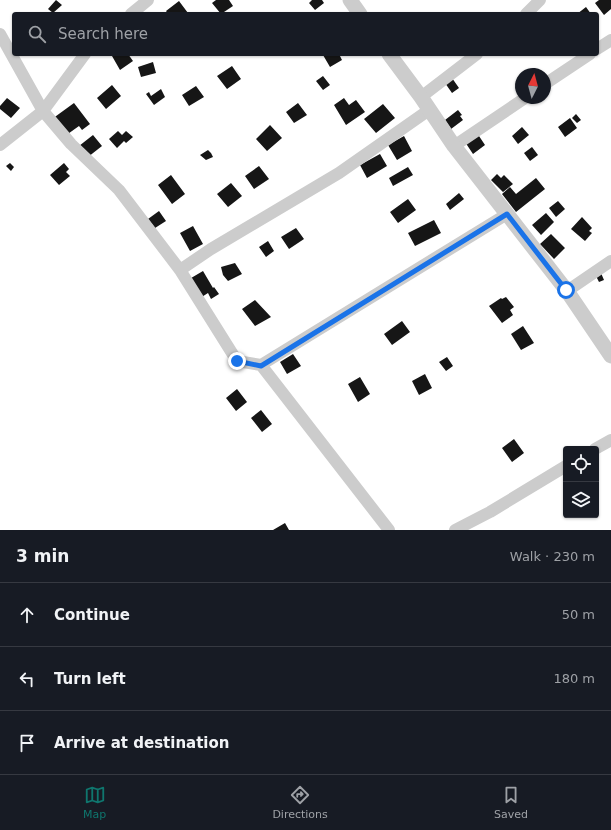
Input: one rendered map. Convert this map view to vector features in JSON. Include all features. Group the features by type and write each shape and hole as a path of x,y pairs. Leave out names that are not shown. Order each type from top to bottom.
{"street":[{"path":"133,12 148,0"},
{"path":"350,0 359,12"},
{"path":"528,12 540,0"},
{"path":"0,34 12,55"},
{"path":"12,56 43,111 71,144 119,190 180,270 237,361 261,366 389,530"},
{"path":"0,145 43,111 84,56"},
{"path":"390,56 421,97 454,146 566,290 611,356"},
{"path":"421,97 474,56"},
{"path":"551,80 587,56"},
{"path":"454,146 516,104"},
{"path":"180,270 211,249 339,173 429,110"},
{"path":"261,366 507,214"},
{"path":"566,290 611,261"},
{"path":"599,447 611,440"},
{"path":"455,530 490,512 563,468"}],"building":[{"path":"56,0 62,5 54,12 48,9"},
{"path":"216,0 229,0 233,6 224,12 219,12 212,3"},
{"path":"312,0 322,0 324,3 315,10 309,3"},
{"path":"599,0 611,0 611,9 604,15 595,3"},
{"path":"179,1 187,12 167,12"},
{"path":"586,7 590,12 580,12"},
{"path":"112,56 129,56 133,61 120,70"},
{"path":"324,56 340,56 342,60 330,67"},
{"path":"153,62 156,73 141,77 138,67"},
{"path":"232,66 241,79 227,89 217,76"},
{"path":"323,76 330,85 323,90 316,81"},
{"path":"452,78 459,88 452,93 445,83"},
{"path":"112,85 121,96 106,109 97,98"},
{"path":"196,86 204,97 189,106 182,95"},
{"path":"161,89 165,97 154,105 146,94 149,92 151,96"},
{"path":"7,98 20,108 11,118 0,109 0,106"},
{"path":"344,98 349,105 356,100 365,112 346,125 334,105"},
{"path":"74,103 90,124 82,130 79,126 65,136 52,119"},
{"path":"298,103 307,115 294,123 286,112"},
{"path":"383,104 395,118 376,133 364,119"},
{"path":"458,110 462,115 460,116 463,120 451,129 445,120"},
{"path":"576,114 581,120 577,123 572,118"},
{"path":"570,118 577,128 565,137 558,127"},
{"path":"270,125 282,138 267,151 256,139"},
{"path":"522,127 529,135 518,144 512,136"},
{"path":"118,131 122,135 126,131 133,137 126,143 124,141 117,148 109,139"},
{"path":"477,133 485,145 473,154 465,142"},
{"path":"93,135 102,146 88,157 79,146"},
{"path":"404,136 412,151 397,160 388,145"},
{"path":"532,147 538,155 530,161 524,153"},
{"path":"208,150 213,157 206,160 200,155"},
{"path":"380,154 387,166 367,178 360,165"},
{"path":"10,163 14,167 11,171 6,166"},
{"path":"64,163 69,169 66,172 70,176 59,185 50,175"},
{"path":"259,166 269,179 254,189 245,176"},
{"path":"408,167 413,175 393,186 389,178"},
{"path":"497,174 501,178 504,175 513,184 503,192 491,180"},
{"path":"171,175 185,194 172,204 158,185"},
{"path":"536,178 545,189 516,212 502,194 510,187 516,194"},
{"path":"231,183 242,196 228,207 217,194"},
{"path":"459,193 464,199 450,210 446,204"},
{"path":"408,199 416,210 398,223 390,212"},
{"path":"558,201 565,209 556,217 549,208"},
{"path":"159,211 166,221 155,228 148,219"},
{"path":"546,213 554,222 541,235 532,225"},
{"path":"582,217 592,228 589,231 592,233 585,241 571,229"},
{"path":"434,220 441,233 415,246 408,233"},
{"path":"193,226 203,244 190,251 180,233"},
{"path":"296,228 304,239 289,249 281,237"},
{"path":"551,234 565,248 554,259 540,244"},
{"path":"268,241 274,251 266,257 259,247"},
{"path":"235,263 242,274 228,281 223,275 221,267"},
{"path":"203,271 213,288 214,287 219,294 211,299 208,293 197,300 186,281"},
{"path":"601,273 604,280 599,282 596,276"},
{"path":"506,297 514,307 510,310 513,315 502,323 489,306 501,298"},
{"path":"255,300 271,317 255,326 242,309"},
{"path":"402,321 410,332 392,345 384,334"},
{"path":"523,326 534,343 521,350 511,334"},
{"path":"293,354 301,366 287,374 280,362"},
{"path":"447,357 453,366 446,371 439,362"},
{"path":"425,374 432,388 419,395 412,381"},
{"path":"360,377 370,394 358,402 348,384"},
{"path":"237,389 247,402 236,411 226,398"},
{"path":"261,410 272,424 262,432 251,418"},
{"path":"514,439 524,453 512,462 502,448"},
{"path":"285,523 289,530 273,530"}],"route":[{"path":"237,361 261,366 507,214 566,290"}]}
